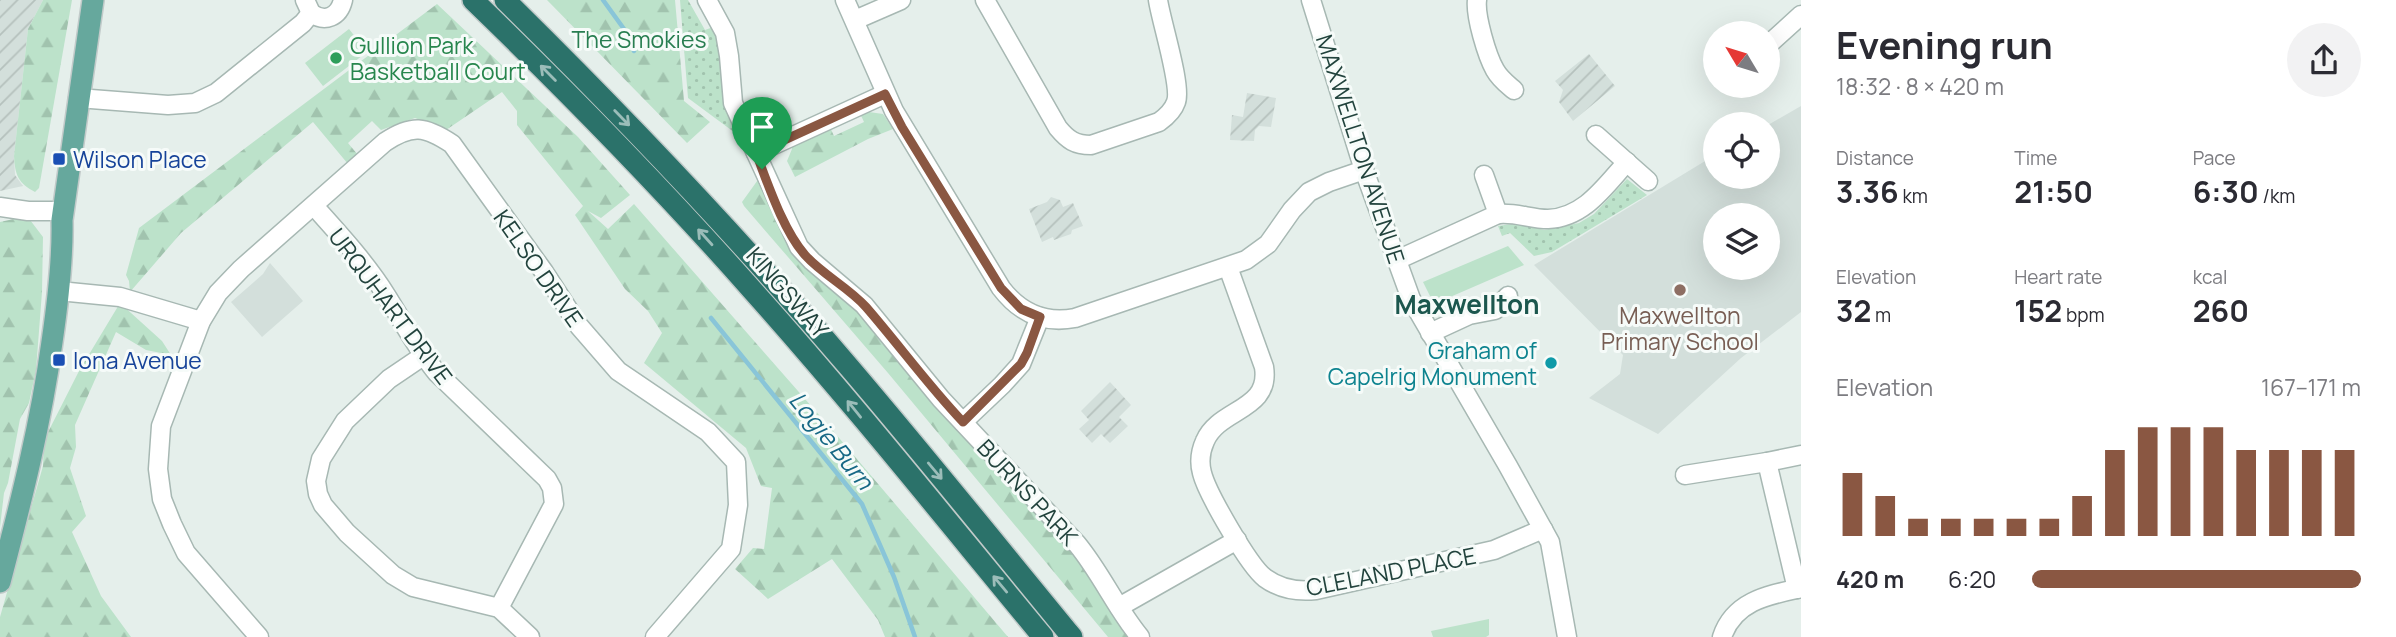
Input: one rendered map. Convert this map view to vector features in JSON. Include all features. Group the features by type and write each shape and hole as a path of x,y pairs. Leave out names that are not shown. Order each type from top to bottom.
{"highway":[{"name":"KINGSWAY","path":"473,0 585,110 752,290 829,378 1043,637"},
{"name":"KINGSWAY","path":"505,0 581,75 736,239 849,368 1072,637"}],"main road":[{"path":"0,582 43,409 60,291 64,211 93,0"}],"street":[{"path":"78,98 168,105 195,103 216,93 303,23 308,7 321,18 333,16 341,8 343,0"},
{"name":"BURNS PARK","path":"707,0 725,33 733,103 786,224 799,247 811,261 864,304 919,373 1077,544 1140,637"},
{"path":"845,0 902,127 1001,288 1021,309 1040,317 1056,320 1075,318 1228,267 1254,255 1268,244 1292,210 1310,192 1364,170"},
{"path":"855,20 901,0"},
{"path":"985,0 1058,128 1069,140 1091,145 1158,122 1166,117 1175,105 1178,85 1158,0"},
{"name":"MAXWELLTON AVENUE","path":"1311,0 1364,170 1411,299 1508,466 1553,550 1567,637"},
{"path":"1477,0 1477,15 1494,69 1514,90"},
{"path":"1780,34 1801,15"},
{"path":"756,153 885,94"},
{"name":"KELSO DRIVE","path":"258,637 186,553 162,499 158,469 161,426 201,321 218,293 385,142 400,132 413,128 429,131 452,144 544,272 579,326 618,371 708,432 736,462 738,505 731,548 654,637"},
{"path":"1596,135 1647,181"},
{"path":"1397,260 1498,214 1549,219 1577,211 1592,200 1627,162"},
{"path":"1484,175 1498,214"},
{"name":"URQUHART DRIVE","path":"314,206 385,293 423,356 454,391 538,469 552,488 554,504 499,608"},
{"path":"0,207 28,211 64,211"},
{"name":"CLELAND PLACE","path":"1228,267 1264,367 1265,383 1256,398 1213,429 1203,444 1200,461 1207,486 1252,566 1263,577 1276,584 1306,591 1494,550 1543,529"},
{"path":"60,291 120,297 201,321"},
{"path":"1430,333 1469,315 1495,310 1508,296"},
{"path":"963,422 1021,364 1040,317"},
{"path":"423,356 389,379 345,421 321,459 316,481 318,494 323,505 347,533 393,575 413,587 499,608 530,637"},
{"path":"1685,475 1767,463 1801,455"},
{"path":"1722,637 1730,619 1748,603 1799,589 1767,463"},
{"path":"1119,607 1237,540"}],"shaded area":[{"path":"0,0 43,0 28,29 14,156 15,175 23,186 0,191"},
{"path":"1589,54 1615,86 1573,121 1559,102 1563,90 1555,81"},
{"path":"1247,93 1276,98 1271,127 1259,126 1255,130 1254,141 1230,140 1232,115 1243,117"},
{"name":"Maxwellton Primary School","path":"1801,106 1801,312 1741,358 1658,434 1589,398 1620,374 1623,355 1534,265 1703,162 1703,189 1780,189 1780,118"},
{"path":"1051,197 1060,200 1063,207 1073,203 1083,226 1072,230 1071,234 1042,242 1029,209 1047,202"},
{"path":"270,263 303,301 262,337 231,302 263,274"},
{"path":"1110,382 1131,405 1119,417 1128,426 1110,443 1101,434 1092,443 1079,429 1089,420 1081,411"}],"green space":[{"path":"43,0 72,0 39,188 35,192 19,178 14,156 28,29"},
{"name":"The Smokies","path":"547,0 675,0 684,101 710,122 687,143"},
{"path":"680,0 688,0 705,30 716,26 742,138 688,98"},
{"path":"437,4 578,137 630,195 601,218 588,211 608,229 634,204 834,432 1008,637 885,637 878,620 832,559 768,599 735,569 753,548 764,549 772,488 761,486 746,448 644,363 662,333 648,311 625,289 575,215 583,206 517,125 517,111 502,92 446,130 415,118 381,130 372,121 348,143 358,155 348,164 313,122 181,233 130,292 126,275 139,228"},
{"name":"Gullion Park Basketball Court","path":"349,29 367,52 323,86 305,63"},
{"path":"867,108 869,112 883,114 893,129 795,177 787,161 792,149 791,143 829,125 834,136 864,122 859,111"},
{"path":"760,177 839,289 1073,548 1133,637 1108,637 888,373 744,206 742,202"},
{"path":"1627,179 1647,195 1552,252 1534,256 1510,233 1502,236 1498,226 1518,223 1544,230 1579,223 1594,214"},
{"path":"27,216 43,237 36,370 29,403 20,419 4,493 0,527 0,222"},
{"path":"1508,246 1524,265 1434,304 1423,282"},
{"path":"120,303 162,341 171,355 146,350 116,332 75,425 76,447 70,468 86,516 72,532 101,596 131,637 0,637 0,617 43,466 44,440 79,371"},
{"path":"1489,619 1489,635 1486,637 1433,637 1431,631"}],"waterway":[{"name":"Logie Burn","path":"603,0 624,29 634,51"},
{"name":"Logie Burn","path":"711,318 862,504 894,577 915,637"}],"place":[{"name":"Gullion Park Basketball Court","path":"336,58"},
{"name":"Wilson Place","path":"59,159"},
{"name":"Maxwellton Primary School","path":"1680,290"},
{"name":"Iona Avenue","path":"59,360"},
{"name":"Graham of Capelrig Monument","path":"1551,363"}],"district":[{"name":"Maxwellton","path":"1467,304"}],"route":[{"path":"885,94 902,127 1001,288 1021,309 1040,317 1021,364 963,422 919,373 864,304 805,255 786,224 762,169 756,153 885,94"}]}
